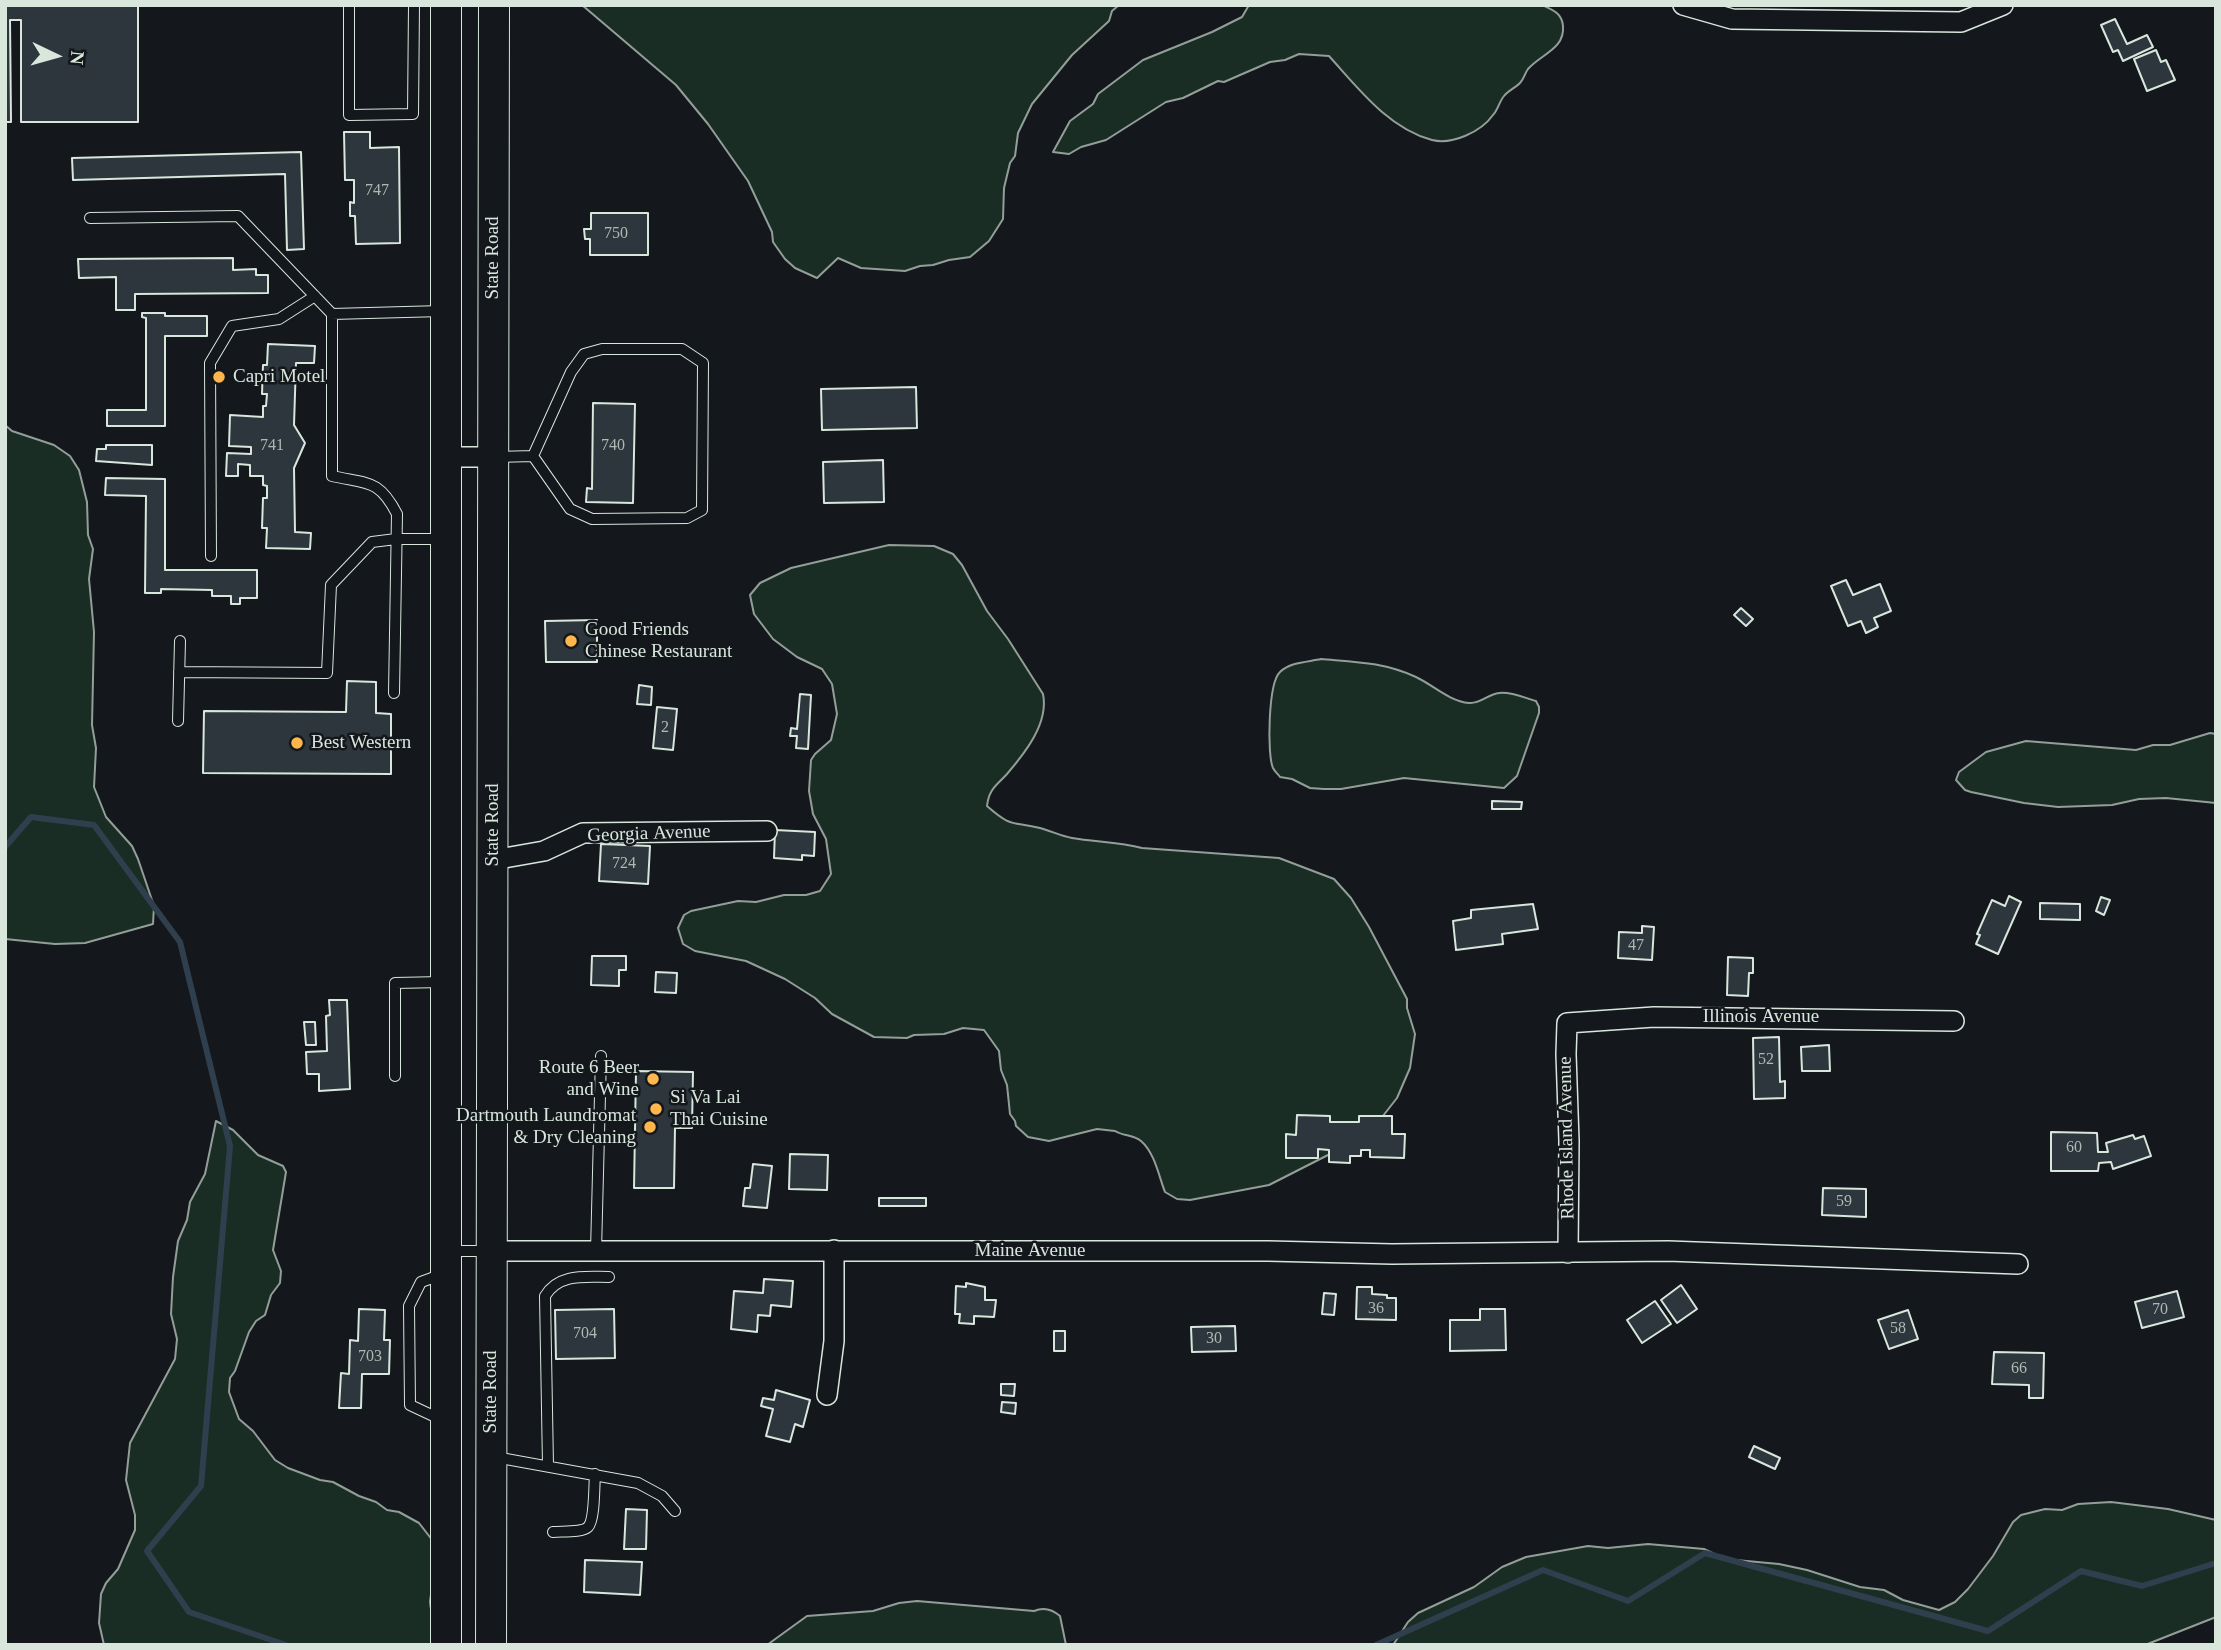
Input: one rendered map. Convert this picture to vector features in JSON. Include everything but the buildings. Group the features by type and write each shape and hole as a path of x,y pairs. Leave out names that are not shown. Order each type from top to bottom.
{"main road":[{"path":"446,5 446,1645"},
{"name":"State Road","path":"491,1645 494,5"}],"street":[{"path":"1683,5 1732,19 1961,22 2003,5"},
{"path":"446,457 492,457"},
{"name":"Georgia Avenue","path":"493,860 544,851 583,833 767,831"},
{"name":"Illinois Avenue","path":"1567,1023 1654,1017 1954,1021"},
{"name":"Rhode Island Avenue","path":"1567,1023 1568,1253"},
{"name":"Maine Avenue","path":"491,1251 1668,1251 2018,1264"},
{"path":"827,1395 834,1341 834,1251"}],"lane":[{"path":"349,5 349,115 413,114 414,5"},
{"path":"90,218 238,216 332,314 332,476 375,486 387,495 397,514 394,693"},
{"path":"211,556 210,363 232,326 279,319 315,296"},
{"path":"332,314 446,311"},
{"path":"602,349 682,349 703,363 702,510 687,518 592,519 570,509 533,456 571,372 584,354 602,349"},
{"path":"492,457 533,456"},
{"path":"179,672 327,673 331,585 372,542 446,539"},
{"path":"178,722 180,641"},
{"path":"395,1076 395,983 446,981"},
{"path":"596,1251 601,1056"},
{"path":"446,1261 491,1251"},
{"path":"548,1466 545,1296 550,1288 570,1277 609,1277"},
{"path":"491,1457 638,1483 662,1496 675,1511"},
{"path":"553,1532 583,1529 588,1526 595,1474"}],"green space":[{"path":"582,5 1119,5 1112,11 1109,21 1072,55 1032,104 1018,133 1015,156 1010,163 1004,188 1003,219 989,241 970,257 905,271 861,268 838,258 817,278 795,268 785,259 773,242 772,232 748,181 708,124 676,85"},
{"path":"1249,5 1542,5 1559,15 1563,34 1556,46 1533,64 1523,80 1504,96 1488,121 1474,132 1457,139 1432,140 1401,126 1375,106 1329,56 1299,54 1270,62 1224,82 1218,81 1183,98 1166,102 1106,140 1081,147 1069,154 1053,152 1070,121 1093,104 1098,94 1143,60 1242,17"},
{"path":"5,425 12,431 54,445 70,456 79,470 87,502 88,535 93,549 89,579 94,632 94,787 106,817 132,846 154,906 153,924 85,943 55,944 5,939"},
{"path":"889,545 934,546 953,554 987,611 1043,694 1042,716 1034,737 989,796 987,806 995,813 1012,823 1072,838 1142,848 1279,858 1334,879 1351,898 1407,999 1415,1034 1410,1068 1397,1098 1379,1121 1345,1149 1269,1185 1190,1200 1177,1199 1165,1192 1150,1152 1135,1138 1115,1131 1097,1129 1049,1141 1028,1137 1016,1126 1010,1114 999,1051 984,1030 963,1028 944,1034 914,1035 907,1038 874,1037 832,1014 815,998 785,979 746,961 695,951 683,944 678,928 684,915 691,911 738,901 756,902 784,895 806,895 820,891 831,874 826,839 813,814 809,791 811,760 831,740 837,714 832,684 822,669 797,657 773,639 754,614 750,595 760,583 791,568"},
{"path":"1321,659 1392,668 1416,677 1462,702 1473,703 1503,693 1536,701 1539,713 1517,776 1504,788 1404,778 1341,789 1310,788 1292,779 1280,777 1273,768 1270,749 1271,704 1276,679 1280,672 1289,666"},
{"path":"2210,733 2216,734 2216,803 2166,798 2139,799 2112,805 2058,807 1971,792 1965,790 1956,780 1959,772 1986,752 2026,741 2136,750 2153,745 2170,745"},
{"path":"216,1121 233,1130 258,1155 283,1166 286,1172 273,1250 281,1271 280,1283 271,1295 265,1315 256,1321 249,1332 230,1378 229,1392 239,1419 253,1431 275,1460 288,1468 333,1482 419,1523 433,1541 435,1563 430,1602 436,1645 104,1645 99,1623 101,1594 118,1569 135,1530 135,1515 126,1480 130,1443 175,1359 177,1339 171,1314 178,1241 187,1220 190,1202 205,1174"},
{"path":"2111,1502 2168,1509 2216,1520 2216,1617 2145,1645 1393,1645 1408,1622 1418,1613 1474,1587 1502,1567 1526,1557 1588,1546 1608,1548 1648,1544 1704,1549 1725,1559 1779,1564 1807,1570 1860,1587 1884,1590 1903,1600 1939,1610 1955,1602 1968,1589 1993,1556 2013,1522 2021,1515 2045,1509 2062,1510 2078,1504"},
{"path":"917,1601 1034,1611 1051,1610 1060,1616 1066,1645 767,1645 807,1616 873,1611"}],"waterway":[{"path":"5,847 31,817 94,825 180,942 230,1146 201,1486 147,1551 189,1612 286,1645"},
{"path":"1376,1645 1543,1570 1628,1601 1705,1553 1988,1631 2081,1571 2142,1586 2216,1563"}],"place":[{"name":"Capri Motel","path":"219,377"},
{"name":"Good Friends Chinese Restaurant","path":"571,641"},
{"name":"Best Western","path":"297,743"},
{"name":"Route 6 Beer and Wine","path":"653,1079"},
{"name":"Si Va Lai Thai Cuisine","path":"656,1109"},
{"name":"Dartmouth Laundromat & Dry Cleaning","path":"650,1127"}]}
